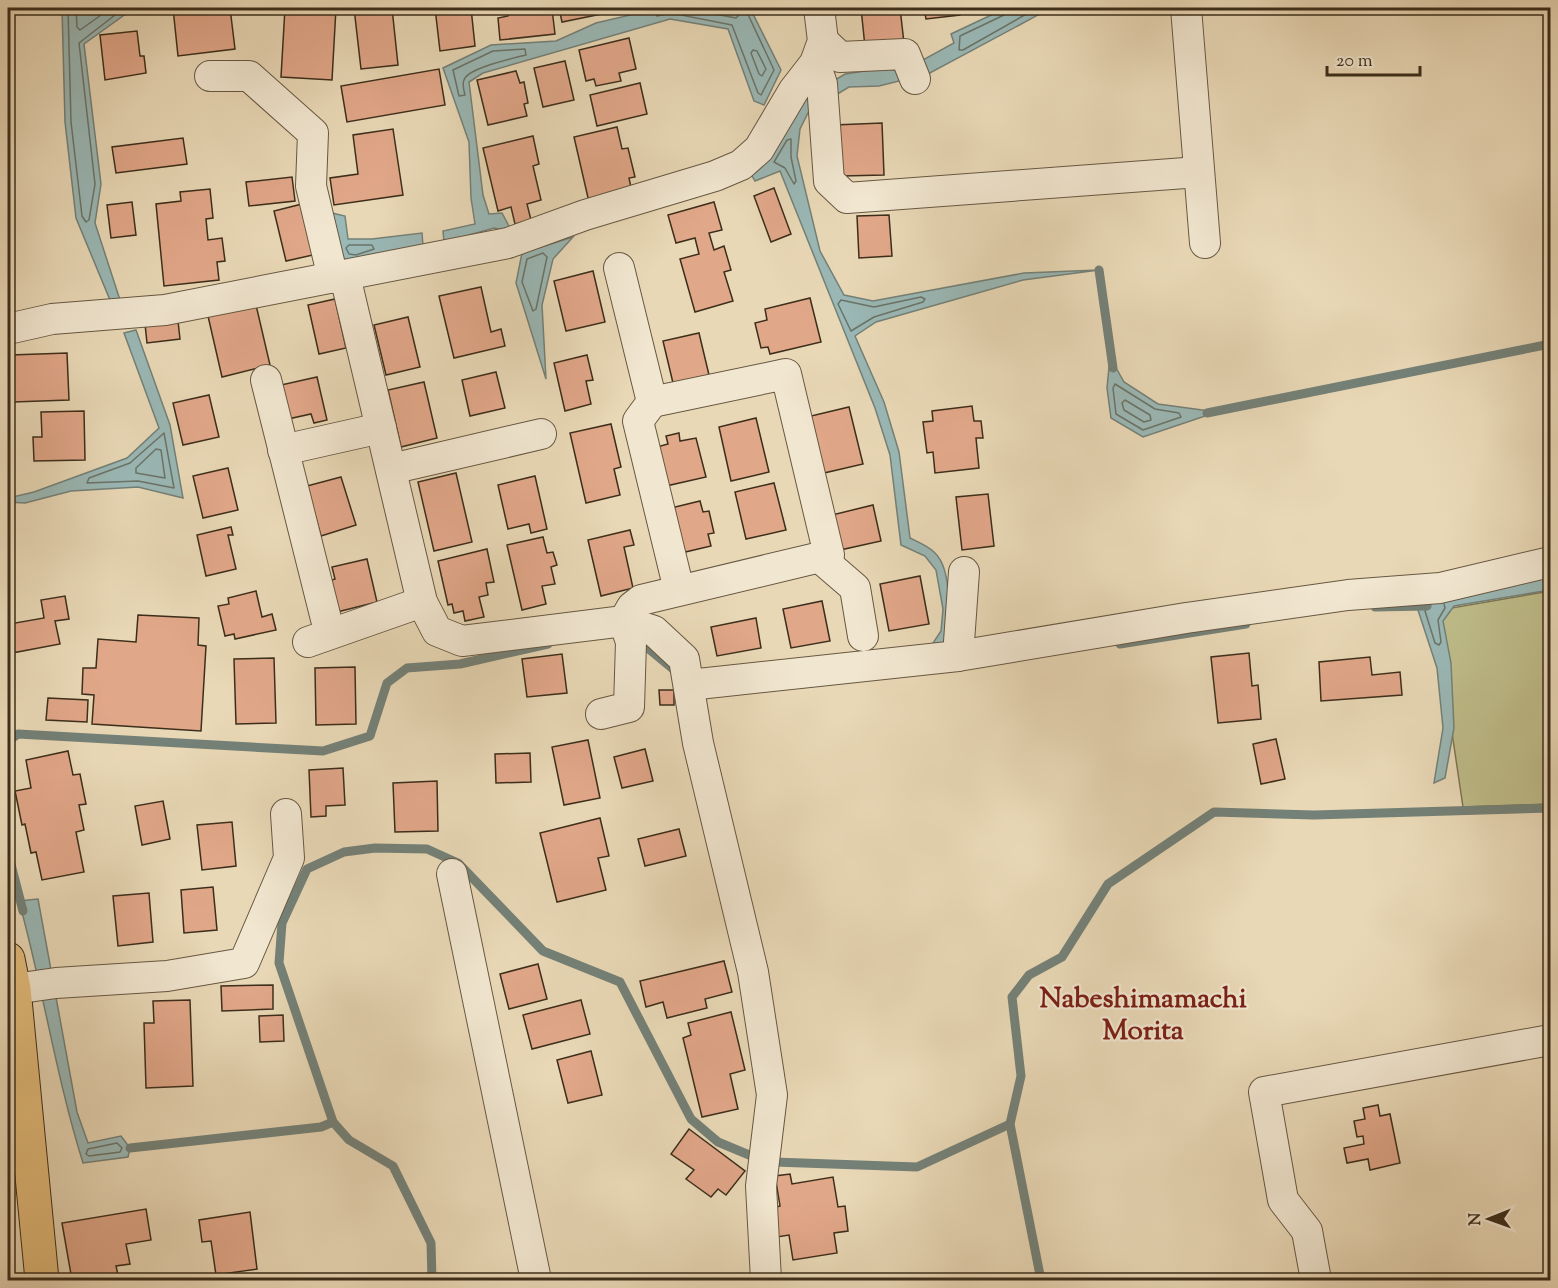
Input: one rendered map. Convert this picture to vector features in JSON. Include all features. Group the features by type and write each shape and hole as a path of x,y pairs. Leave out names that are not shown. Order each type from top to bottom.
{"main road":[{"path":"25,977 42,1281"}],"street":[{"path":"819,8 811,82 829,181 847,198 1199,172"},
{"path":"1186,8 1205,243"},
{"path":"8,329 52,319 165,310 339,277 516,239 585,215 715,176 741,165 759,149 811,82 840,57 905,54 913,72"},
{"path":"210,76 249,76 313,133 311,186 381,428 422,602 436,631 462,641 654,631 686,672 698,743 753,972 772,1095 761,1186 766,1281"},
{"path":"620,268 652,402"},
{"path":"602,714 629,707 627,632 632,607 641,600 829,555 786,374 652,402 638,421 679,590"},
{"path":"266,380 283,450 317,631 422,602"},
{"path":"283,450 381,428"},
{"path":"391,468 541,434"},
{"path":"819,557 855,588 863,636"},
{"path":"686,672 947,657 1186,618 1348,595 1440,588 1551,562"},
{"path":"947,657 964,573"},
{"path":"25,977 167,976 244,963 289,858 286,814"},
{"path":"452,874 536,1281"},
{"path":"1316,1281 1307,1231 1283,1200 1264,1092 1551,1040"}],"shaded area":[{"path":"1550,591 1550,804 1463,807 1434,611"}],"water":[{"path":"62,8 134,8 84,44 101,184 95,223 120,300 110,300 76,218 65,122"},
{"path":"660,8 750,8 781,70 764,105 754,101 728,29 670,19 483,73 469,82 483,195 489,214 502,213 510,228 503,230 494,228 444,242 443,231 475,224 471,198 469,142 443,68 491,45 556,41 596,23"},
{"path":"1006,8 1045,8 1038,15 928,74 921,61 954,43 951,34"},
{"path":"898,66 903,80 879,86 849,87 809,111 800,129 797,156 820,251 844,295 873,301 1024,273 1099,270 1023,280 876,322 855,336 884,402 899,452 910,538 934,552 945,571 948,597 944,647 933,643 941,631 943,609 936,570 925,556 901,545 890,455 875,408 780,171 755,181 751,174 805,98 845,74"},
{"path":"332,213 345,216 348,239 372,239 422,233 423,246 356,261 342,259"},
{"path":"573,237 553,259 542,305 546,379 516,283 522,253"},
{"path":"136,330 170,425 183,498 138,487 71,491 25,503 8,502 8,498 34,492 127,458 159,428 124,333"},
{"path":"1110,357 1124,382 1158,404 1217,412 1143,437 1111,418 1107,388"},
{"path":"1550,574 1550,590 1454,606 1443,621 1451,663 1454,728 1445,778 1434,783 1443,728 1437,668 1417,607 1426,600"},
{"path":"38,899 77,1112 88,1143 121,1136 130,1148 128,1157 83,1163 73,1131 19,901"}],"building":[{"path":"173,8 230,8 235,49 178,56"},
{"path":"285,8 336,8 332,80 281,77"},
{"path":"354,8 392,8 398,65 361,69"},
{"path":"435,8 471,8 475,46 440,51"},
{"path":"507,8 552,9 555,34 500,40 498,18 508,16"},
{"path":"559,8 631,8 562,22"},
{"path":"861,8 900,8 904,43 865,47"},
{"path":"924,8 959,8 960,15 926,19"},
{"path":"137,31 140,56 144,56 146,73 105,80 100,35"},
{"path":"629,38 636,69 619,73 621,81 596,86 594,79 586,81 579,50"},
{"path":"565,61 574,100 543,107 534,68"},
{"path":"439,69 445,105 347,122 341,86"},
{"path":"516,71 520,83 524,82 528,103 524,104 527,116 488,125 477,80"},
{"path":"640,83 647,114 597,126 590,95"},
{"path":"882,123 884,175 842,176 834,125"},
{"path":"617,127 622,149 628,148 635,177 629,178 632,192 589,202 574,137"},
{"path":"393,129 403,195 334,205 330,178 358,174 353,135"},
{"path":"533,136 539,164 533,166 541,200 527,204 531,220 515,224 511,207 498,211 483,148"},
{"path":"183,138 187,164 116,173 112,147"},
{"path":"292,177 295,201 249,206 246,182"},
{"path":"774,188 791,234 771,242 754,196"},
{"path":"210,189 213,218 206,219 208,240 222,238 225,261 217,262 219,280 164,286 156,204 181,201 180,192"},
{"path":"132,202 136,235 111,238 107,205"},
{"path":"714,202 722,230 709,233 714,250 724,246 731,270 724,272 733,301 695,312 680,259 699,254 695,238 676,243 668,215"},
{"path":"302,204 313,255 286,261 274,211"},
{"path":"889,215 892,256 859,258 857,216"},
{"path":"593,271 605,322 566,331 554,281"},
{"path":"481,287 491,332 501,329 505,346 454,358 439,296"},
{"path":"810,298 821,342 770,354 768,347 761,348 755,323 767,320 765,309"},
{"path":"335,299 346,348 319,354 308,305"},
{"path":"256,305 270,365 222,377 208,316"},
{"path":"408,317 420,367 386,375 374,325"},
{"path":"178,321 180,339 147,343 145,324"},
{"path":"699,333 709,375 673,383 663,341"},
{"path":"67,353 69,400 13,402 11,355"},
{"path":"587,355 593,380 586,381 591,404 565,411 554,363"},
{"path":"496,372 505,408 470,416 462,380"},
{"path":"317,377 327,420 314,423 311,414 288,419 281,385"},
{"path":"424,382 437,438 401,447 388,390"},
{"path":"209,395 219,437 183,445 173,403"},
{"path":"972,406 974,421 981,421 983,438 976,438 979,468 935,473 933,452 927,453 923,422 933,421 932,411"},
{"path":"849,407 863,464 824,473 811,416"},
{"path":"84,411 85,460 34,461 33,437 42,437 41,412"},
{"path":"756,418 769,472 731,481 719,427"},
{"path":"611,424 621,467 614,469 620,495 586,503 570,433"},
{"path":"679,433 680,441 696,438 706,477 666,486 657,447 668,444 666,436"},
{"path":"228,468 238,510 203,518 193,476"},
{"path":"456,473 472,542 434,551 418,482"},
{"path":"535,476 547,529 531,533 529,524 508,529 498,485"},
{"path":"341,477 356,525 321,536 307,486"},
{"path":"774,483 786,530 746,539 735,492"},
{"path":"988,494 994,546 962,550 956,497"},
{"path":"700,501 703,512 709,511 714,533 708,534 711,546 681,553 671,508"},
{"path":"873,505 881,541 840,550 832,515"},
{"path":"231,527 233,535 228,535 236,569 206,576 197,535"},
{"path":"630,530 634,545 624,547 633,588 601,596 588,540"},
{"path":"543,537 547,553 553,552 557,565 551,567 555,584 542,586 546,604 522,610 507,545"},
{"path":"8,549 13,573 8,575"},
{"path":"487,549 494,582 486,583 488,595 479,597 484,617 465,621 463,611 454,613 452,604 448,605 438,561"},
{"path":"367,559 377,602 337,612 329,581 335,579 332,567"},
{"path":"920,576 929,624 889,631 880,584"},
{"path":"256,591 262,617 272,614 276,630 235,639 234,634 225,636 218,606 229,604 228,598"},
{"path":"65,596 69,619 55,621 60,644 12,653 12,650 8,651 8,609 10,624 44,618 41,600"},
{"path":"822,601 830,641 791,648 783,609"},
{"path":"138,615 199,618 198,645 206,646 201,731 92,724 94,695 82,694 83,668 96,668 98,639 136,642"},
{"path":"756,618 761,648 717,656 711,627"},
{"path":"1249,653 1252,686 1258,685 1261,719 1218,723 1211,657"},
{"path":"562,654 567,693 527,697 522,659"},
{"path":"1370,657 1372,675 1400,672 1402,695 1321,701 1319,662"},
{"path":"274,658 276,723 236,724 234,659"},
{"path":"355,667 356,724 316,725 315,668"},
{"path":"659,690 674,690 674,705 660,705"},
{"path":"48,698 88,700 87,722 46,720"},
{"path":"1276,739 1285,779 1261,784 1253,744"},
{"path":"588,740 600,798 564,805 552,747"},
{"path":"645,749 653,781 622,788 614,757"},
{"path":"68,751 73,775 80,774 86,804 79,805 84,830 76,832 84,872 42,880 36,852 31,853 25,824 22,825 15,791 31,788 26,760"},
{"path":"530,753 531,782 496,783 495,754"},
{"path":"343,768 345,805 326,806 326,816 311,817 309,770"},
{"path":"437,781 438,831 395,832 393,783"},
{"path":"163,801 170,839 142,845 135,806"},
{"path":"600,818 609,856 598,858 606,890 557,902 540,833"},
{"path":"232,822 236,866 202,870 197,825"},
{"path":"679,829 686,856 645,866 638,839"},
{"path":"213,887 217,930 184,933 181,890"},
{"path":"149,893 153,942 118,946 113,896"},
{"path":"724,961 732,992 705,999 707,1008 667,1018 663,1002 646,1007 640,981"},
{"path":"538,964 547,999 509,1009 500,974"},
{"path":"273,985 273,1009 222,1011 221,986"},
{"path":"190,1000 193,1086 146,1088 144,1023 154,1023 153,1001"},
{"path":"581,1000 590,1034 532,1049 523,1015"},
{"path":"731,1012 745,1070 730,1074 738,1109 702,1117 683,1038 691,1035 688,1023"},
{"path":"283,1015 284,1041 260,1042 259,1016"},
{"path":"591,1051 602,1095 568,1103 557,1060"},
{"path":"1378,1105 1380,1116 1390,1114 1400,1163 1370,1170 1368,1159 1347,1163 1344,1148 1364,1144 1363,1136 1357,1137 1354,1121 1365,1119 1363,1108"},
{"path":"689,1129 745,1171 726,1195 718,1189 711,1197 686,1179 694,1170 671,1154"},
{"path":"790,1174 792,1184 833,1177 838,1207 845,1206 848,1231 834,1233 837,1253 793,1260 789,1235 777,1237 773,1208 780,1206 775,1176"},
{"path":"146,1209 151,1240 126,1244 130,1264 116,1266 118,1275 72,1280 62,1223"},
{"path":"250,1212 257,1269 216,1275 211,1241 202,1242 199,1220"}],"waterway":[{"path":"1099,270 1113,368"},
{"path":"1207,413 1550,344"},
{"path":"1375,607 1427,606"},
{"path":"1120,644 1246,624"},
{"path":"638,640 678,673"},
{"path":"8,741 18,734 323,751 370,736 387,683 407,668 460,664 548,644"},
{"path":"1041,1280 1010,1124 1021,1076 1012,997 1029,975 1062,957 1108,884 1214,812 1314,815 1550,808"},
{"path":"432,1280 431,1243 393,1166 349,1140 333,1122 279,963 282,923 307,869 344,852 375,848 427,849 458,863 543,951 620,982 691,1119 718,1142 754,1157"},
{"path":"8,853 23,911"},
{"path":"130,1148 321,1127 333,1122"},
{"path":"774,1162 917,1167 1010,1124"}],"district":[{"name":"Nabeshimamachi Morita","path":"1143,1013"}]}
